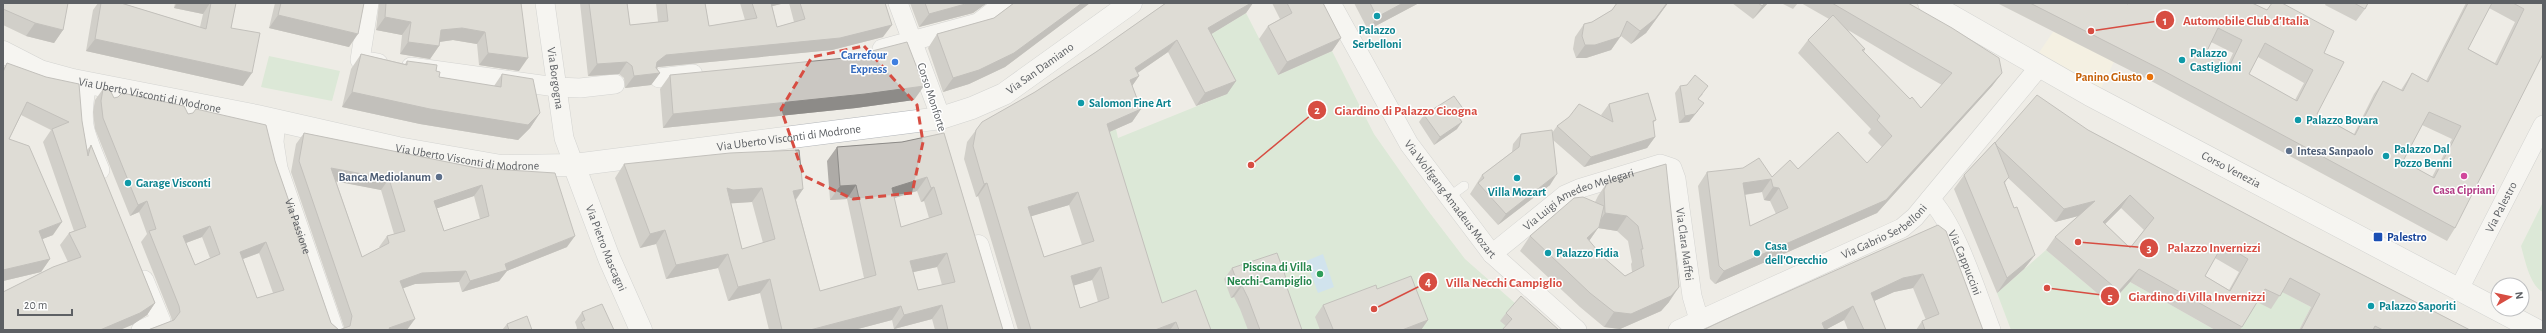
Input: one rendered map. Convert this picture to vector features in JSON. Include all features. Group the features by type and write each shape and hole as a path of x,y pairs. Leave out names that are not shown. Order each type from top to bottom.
{"street":[{"path":"369,3 360,60 556,87 576,88 615,84"},
{"name":"Via Borgogna","path":"544,3 556,87 572,159"},
{"name":"Corso Monforte","path":"898,3 941,118 946,141"},
{"path":"863,54 978,22 1004,3"},
{"name":"Via San Damiano","path":"941,118 972,108 1004,94 1130,3"},
{"name":"Via Wolfgang Amadeus Mozart","path":"1331,3 1409,144 1456,191 1492,254 1577,330"},
{"name":"Corso Venezia","path":"1929,3 2090,95 2536,330"},
{"name":"Via Uberto Visconti di Modrone","path":"3,52 40,71 87,83 110,92 276,120 398,148 501,166 941,118"},
{"name":"Via Gabrio Serbelloni","path":"1678,330 1902,228 1930,199 2040,66"},
{"path":"659,78 715,72"},
{"path":"87,83 82,112 83,126 108,190"},
{"name":"Via Passione","path":"276,120 274,142 278,168 334,330"},
{"name":"Via Palestro","path":"2459,289 2543,125"},
{"name":"Via Pietro Mascagni","path":"572,159 608,258 641,330"},
{"name":"Via Luigi Amedeo Melegari","path":"1492,254 1565,195 1660,164 1672,168"},
{"name":"Via Clara Maffei","path":"1672,168 1676,179 1692,296 1699,320"},
{"name":"Via Cappuccini","path":"1930,199 1944,216 1991,330"},
{"path":"971,223 1003,330"},
{"path":"138,263 161,321 141,330"}],"highlighted area":[{"path":"864,46 917,105 923,142 912,193 853,199 804,176 781,109 812,57"}],"shaded area":[{"path":"2066,3 2142,3 2098,95 2034,60 2053,32"}],"green space":[{"path":"1246,13 1278,75 1332,51 1374,134 1426,208 1465,259 1516,304 1503,330 1211,330 1155,307 1102,133 1116,129 1118,138 1227,94 1200,41"},
{"path":"269,56 340,71 332,101 261,87"},
{"path":"2543,202 2543,292 2538,289 2531,278 2521,246"},
{"path":"2046,250 2110,304 2130,282 2215,330 2011,330 1997,293"},
{"path":"2281,291 2311,307 2299,330 2239,330 2256,302"}],"water":[{"name":"Piscina di Villa Necchi-Campiglio","path":"1323,254 1334,287 1318,293 1306,261"}],"building":[{"path":"3,3 68,3 63,30 35,23 3,9"},
{"path":"101,3 121,3 206,29 211,3 236,3 231,28 260,33 252,73 95,39"},
{"path":"281,3 364,3 358,34 278,15"},
{"path":"386,3 521,3 528,58 488,53 485,32 462,28 441,30 439,46 408,42 411,22 385,17"},
{"path":"589,3 627,3 630,25 668,21 666,3 705,3 709,26 757,18 752,3 771,3 777,27 805,19 800,3 885,3 892,25 840,38 666,55 657,62 656,68 660,73 634,76 632,66 627,62 597,64"},
{"path":"925,3 969,3 929,14"},
{"path":"1014,3 1082,3 1014,53 979,70 953,78 937,34 994,18"},
{"path":"1166,3 1251,3 1208,28 1236,81 1205,93 1177,40 1135,68 1139,76 1130,80 1141,109 1107,124 1162,303 1196,290 1211,330 1179,330 1176,322 1155,330 1031,330 987,183 984,184 973,146 976,130 982,122 1035,92","holes":["1078,192 1094,241 1044,257 1028,207","1101,267 1109,298 1080,308 1071,276"]},
{"path":"1287,3 1323,3 1341,38 1287,62 1268,26 1292,13"},
{"path":"1370,3 1403,3 1377,17"},
{"path":"1617,3 1667,3 1655,19 1640,31 1627,21 1620,37 1595,45 1585,45 1582,36 1584,24 1592,22 1612,10"},
{"path":"1758,3 1765,3 1762,6"},
{"path":"1832,3 1908,3 1952,28 1999,58 2002,73 1886,200 1724,271 1719,266 1707,172 1743,168 1759,158 1772,177 1790,160 1798,169 1838,132 1867,163 1892,136 1877,120 1880,116 1808,40 1833,15 1865,49 1862,50 1910,99 1912,97 1921,108 1952,73","holes":["1771,179 1773,187 1779,188 1788,208 1750,226 1743,183"]},
{"path":"2030,3 2252,3 2267,10 2272,3 2282,3 2334,31 2324,53 2344,62 2317,114 2355,135 2383,81 2403,91 2412,73 2428,82 2468,3 2492,3 2468,49 2497,65 2524,9 2513,3 2543,3 2543,54 2455,228 2162,70","holes":["2218,28 2242,40 2230,65 2206,53","2265,43 2313,70 2297,101 2249,74","2429,112 2461,126 2434,178 2403,161"]},
{"path":"2354,3 2368,3 2365,9"},
{"path":"907,42 924,86 865,94 673,114 670,75 845,58"},
{"path":"361,54 407,65 407,61 437,65 436,71 440,72 439,77 501,87 502,74 533,79 540,113 528,125 430,109 352,92"},
{"path":"7,63 46,77 79,84 82,121 88,156 91,145 155,303 140,313 100,330 3,330 3,292 53,267 81,257 69,233 86,227 52,129 69,122 27,102 9,139 29,146 62,222 39,231 50,259 3,270 3,72"},
{"path":"1695,75 1708,86 1698,99 1704,103 1695,114 1685,116 1680,86 1687,85"},
{"path":"103,89 110,90 114,98 118,97 122,93 184,106 188,114 193,113 196,109 266,125 275,161 331,323 339,330 148,330 174,320 180,312 179,306 149,231 156,229 147,201 138,205 103,118 101,101","holes":["210,226 220,254 195,265 183,236","266,242 284,290 257,298 240,252"]},
{"path":"1648,93 1656,120 1653,121 1655,137 1591,157 1557,126 1569,117 1579,104 1613,122 1609,104"},
{"path":"2037,95 2088,130 2293,239 2470,330 2383,330 2375,326 2373,330 2301,330 2320,294 2290,278 2280,296 2265,289 2242,327 2139,269 2119,291 2055,237 2095,201 2064,209 1995,143","holes":["2130,195 2154,218 2130,248 2103,222","2223,244 2248,259 2230,291 2205,276"]},
{"path":"1454,96 1464,110 1457,115 1462,122 1440,137 1424,115"},
{"name":"Villa Mozart","path":"1552,130 1557,174 1506,214 1478,183 1484,178 1482,175 1519,147 1521,134"},
{"path":"304,133 477,168 555,173 575,236 505,264 507,270 470,281 466,271 422,273 400,281 415,319 389,328 390,330 339,330 350,326 352,316 299,161","holes":["331,168 389,179 405,231 387,236 389,243 362,257","482,185 489,216 444,231 434,201"]},
{"path":"944,133 1003,330 948,330 942,305 904,315 901,306 810,330 782,330 770,279 738,287 728,254 676,265 665,230 650,234 624,164 730,153 799,150 803,189 793,191 820,291 876,275 856,185 840,186 837,147 902,142","holes":["927,177 931,188 934,187 942,214 901,227 892,188","727,188 733,190 762,188 775,239 742,249","947,253 955,282 918,290 910,261"]},
{"path":"1995,142 2009,177 2004,182 2014,208 2017,207 2035,255 2007,278 1964,175"},
{"path":"1666,164 1679,287 1671,296 1631,314 1614,312 1590,293 1530,236 1574,198 1583,197 1604,206 1599,227 1587,238 1603,257 1625,276 1644,266 1641,249 1643,249 1638,226 1627,216 1605,213 1604,190 1608,181"},
{"path":"1938,225 1946,231 1983,330 1925,330 1922,321 1939,314 1923,274 1903,278 1871,293 1886,330 1864,330 1853,306 1822,323 1825,330 1703,330 1735,315"},
{"path":"1277,253 1287,282 1285,282 1302,330 1260,330 1248,298 1242,286 1239,287 1232,268"},
{"path":"1411,276 1428,320 1402,330 1331,330 1333,329 1323,305 1376,285 1377,289"},
{"path":"1521,296 1559,330 1502,330 1512,319 1506,313"},
{"path":"602,304 614,330 585,330 581,322 585,320 582,312"},
{"path":"527,316 532,330 509,330 507,324"}],"place":[{"name":"Palazzo Serbelloni","path":"1377,16"},
{"name":"Automobile Club d'Italia","path":"2091,31"},
{"name":"Palazzo Castiglioni","path":"2182,60"},
{"name":"Carrefour Express","path":"895,62"},
{"name":"Panino Giusto","path":"2150,77"},
{"name":"Salomon Fine Art","path":"1081,103"},
{"name":"Palazzo Bovara","path":"2298,120"},
{"name":"Intesa Sanpaolo","path":"2289,151"},
{"name":"Palazzo Dal Pozzo Benni","path":"2386,156"},
{"name":"Giardino di Palazzo Cicogna","path":"1251,165"},
{"name":"Casa Cipriani","path":"2464,176"},
{"name":"Banca Mediolanum","path":"439,177"},
{"name":"Villa Mozart","path":"1517,178"},
{"name":"Garage Visconti","path":"128,183"},
{"name":"Palestro","path":"2378,237"},
{"name":"Palazzo Invernizzi","path":"2078,242"},
{"name":"Palazzo Fidia","path":"1548,253"},
{"name":"Casa dell'Orecchio","path":"1757,253"},
{"name":"Piscina di Villa Necchi-Campiglio","path":"1320,274"},
{"name":"Giardino di Villa Invernizzi","path":"2047,288"},
{"name":"Palazzo Saporiti","path":"2371,306"},
{"name":"Villa Necchi Campiglio","path":"1374,309"}]}
